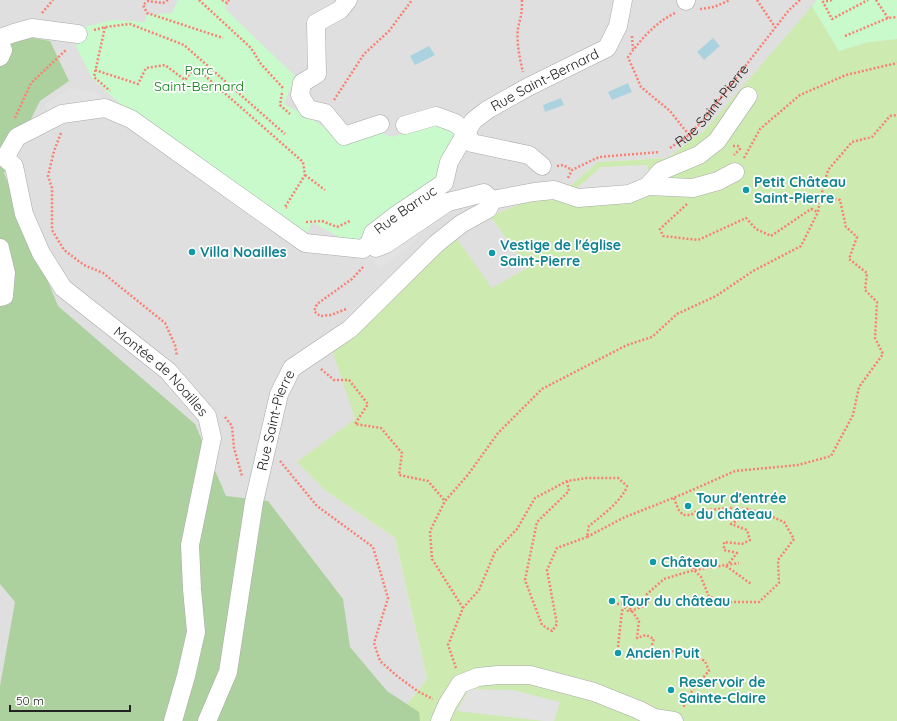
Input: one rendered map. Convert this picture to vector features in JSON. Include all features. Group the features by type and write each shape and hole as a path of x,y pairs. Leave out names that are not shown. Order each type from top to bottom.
{"street":[{"path":"348,0 340,10 316,23 317,74 302,83 300,95 308,109 325,113 344,136 380,124"},
{"name":"Rue Saint-Bernard","path":"466,132 473,121 487,110 528,87 607,48 618,26 623,0"},
{"path":"0,38 32,28 77,34"},
{"path":"0,44 3,50 0,57"},
{"path":"492,200 534,192 554,190 578,198 629,194 648,186 661,172 699,155 717,141 748,96"},
{"path":"3,159 17,137 62,114 105,108 131,119 305,243 363,248 373,246"},
{"path":"404,125 436,116 455,123 466,132 472,143 529,155 542,166"},
{"name":"Rue Barruc","path":"466,132 449,162 444,183 395,216 373,233 373,246 386,244 448,202 484,193 492,200"},
{"name":"Montée de Noailles","path":"3,159 14,166 24,214 41,252 63,288 168,371 207,416 212,438 190,545 196,632 186,676 173,721"},
{"path":"648,186 693,188 718,180 735,172"},
{"name":"Rue Saint-Pierre","path":"207,721 228,672 254,502 279,394 292,368 350,329 436,244 461,224 488,209 492,200"},
{"path":"0,248 6,273 4,296 0,297"},
{"path":"443,713 460,684 478,677 498,675 530,675 594,692 639,710 654,718 676,715"}],"path":[{"path":"168,0 164,3 148,1 143,6 147,13 222,38"},
{"path":"198,0 251,48 261,64 283,88 280,105 296,118"},
{"path":"222,0 227,3 230,0"},
{"path":"325,113 364,54 388,31 412,0"},
{"path":"522,0 522,14 518,30 519,59 528,87"},
{"path":"691,4 714,7 730,0"},
{"path":"757,0 775,27"},
{"name":"Rue Saint-Pierre","path":"669,148 689,135 704,119 775,27 789,10 800,0"},
{"path":"832,0 823,2 832,19 868,0"},
{"path":"876,0 888,18"},
{"path":"845,36 888,18 897,16"},
{"path":"664,18 645,35 628,57 640,87 670,110 689,135"},
{"path":"17,137 12,125 31,83 70,45 77,34 105,27 130,24 184,45 285,134"},
{"path":"105,27 94,77 110,92"},
{"path":"735,172 760,129 800,95 846,75 897,63"},
{"path":"95,70 138,84 146,68 165,65 185,80 195,67 303,162 305,175 285,207 291,211"},
{"path":"62,114 65,124 54,151 48,176 52,188 52,230 64,250 84,265 103,273 164,323 175,345 177,358"},
{"path":"463,608 432,559 430,532 445,501 467,476 498,432 542,388 627,345 652,337 677,314 716,296 753,271 801,246 818,212 828,170 852,142 872,137 890,116 897,115"},
{"name":"Rue Saint-Pierre","path":"572,170 599,157 662,152"},
{"path":"305,175 325,190"},
{"path":"693,188 693,199 660,229 663,236 698,240 746,218 756,229 771,236 811,209 818,212"},
{"path":"567,481 569,491 536,522 525,580 542,625 552,631 557,624 547,570 557,548 587,537 623,518 674,498 735,470 798,465 831,456 853,415 859,387 883,354 874,338 877,302 864,290 867,273 849,259 857,237 846,227 840,200 821,196"},
{"path":"301,218 306,222 322,222 338,227"},
{"path":"332,230 350,221"},
{"path":"297,238 306,222"},
{"path":"363,315 355,310 344,309 332,315 320,316 314,311 317,304 352,279 370,258 373,246"},
{"path":"317,365 334,380 349,380 368,404 355,424 381,428 402,453 399,475 428,481 445,501"},
{"path":"224,415 232,426 234,448 249,496 254,502"},
{"path":"267,445 317,506 374,547 388,598 374,643 380,661 443,713"},
{"path":"460,684 448,645 463,608 478,590 495,552 517,529 536,498 567,481 587,478 618,478 627,486 626,492 602,516 589,526 587,537"},
{"path":"674,498 678,509 683,515 690,515 697,511 729,508 748,510 768,515 784,522 794,539 778,560 779,583 759,602 731,602 710,597 701,577 694,570 690,556"},
{"path":"617,604 622,604 629,612 648,604 647,594 664,579 694,570 726,566 729,564 737,553 724,550 724,542 742,544 750,540 746,530 731,524 747,515 748,510"},
{"path":"729,564 739,563"},
{"path":"726,566 751,584"},
{"path":"618,647 622,611 630,596 627,594 622,604"},
{"path":"627,604 639,621 636,638 646,635 654,639 649,653 657,657 670,650 687,652 704,661 709,671 693,689 684,706 676,715"}],"shaded area":[{"path":"0,0 897,0 897,79 705,130 667,158 599,162 557,197 490,216 527,268 492,289 457,239 355,419 326,491 395,538 427,679 393,721 0,721"},
{"path":"71,88 96,92 105,98 105,108 47,115 45,104"},
{"path":"648,165 648,186 578,198 577,188 601,167"},
{"path":"446,190 449,210 428,227 407,249 379,270 370,258 376,248 379,238"},
{"path":"469,689 513,690 560,702 554,721 457,711"}],"green space":[{"name":"Parc Saint-Bernard","path":"178,0 225,0 226,10 295,76 284,104 314,120 343,141 378,132 392,137 423,127 451,124 461,134 442,181 400,206 352,244 312,222 306,237 129,112 92,78 76,46 80,28 113,20 145,22 147,15 172,13"},
{"path":"817,0 897,0 897,39 868,42 839,51 812,6"},
{"path":"812,6 839,51 868,42 897,39 897,721 393,721 427,679 395,538 326,491 297,462 355,419 332,350 441,250 457,239 492,288 527,268 490,216 539,197 557,197 598,162 667,158 705,130"},
{"path":"22,36 50,41 69,81 40,101 4,173 58,306 195,424 226,496 268,501 343,599 350,647 387,691 419,712 420,721 0,721 0,686 15,602 0,584 0,38"}],"water":[{"path":"713,38 720,46 704,60 697,52"},
{"path":"429,46 435,55 415,65 410,56"},
{"path":"628,83 632,92 612,100 608,92"},
{"path":"561,98 564,105 545,112 543,105"}],"place":[{"name":"Petit Château Saint-Pierre","path":"746,190"},
{"name":"Villa Noailles","path":"192,252"},
{"name":"Vestige de l'église Saint-Pierre","path":"492,253"},
{"name":"Tour d'entrée du château","path":"688,506"},
{"name":"Château","path":"653,562"},
{"name":"Tour du château","path":"612,601"},
{"name":"Ancien Puit","path":"618,653"},
{"name":"Reservoir de Sainte-Claire","path":"671,690"}]}
